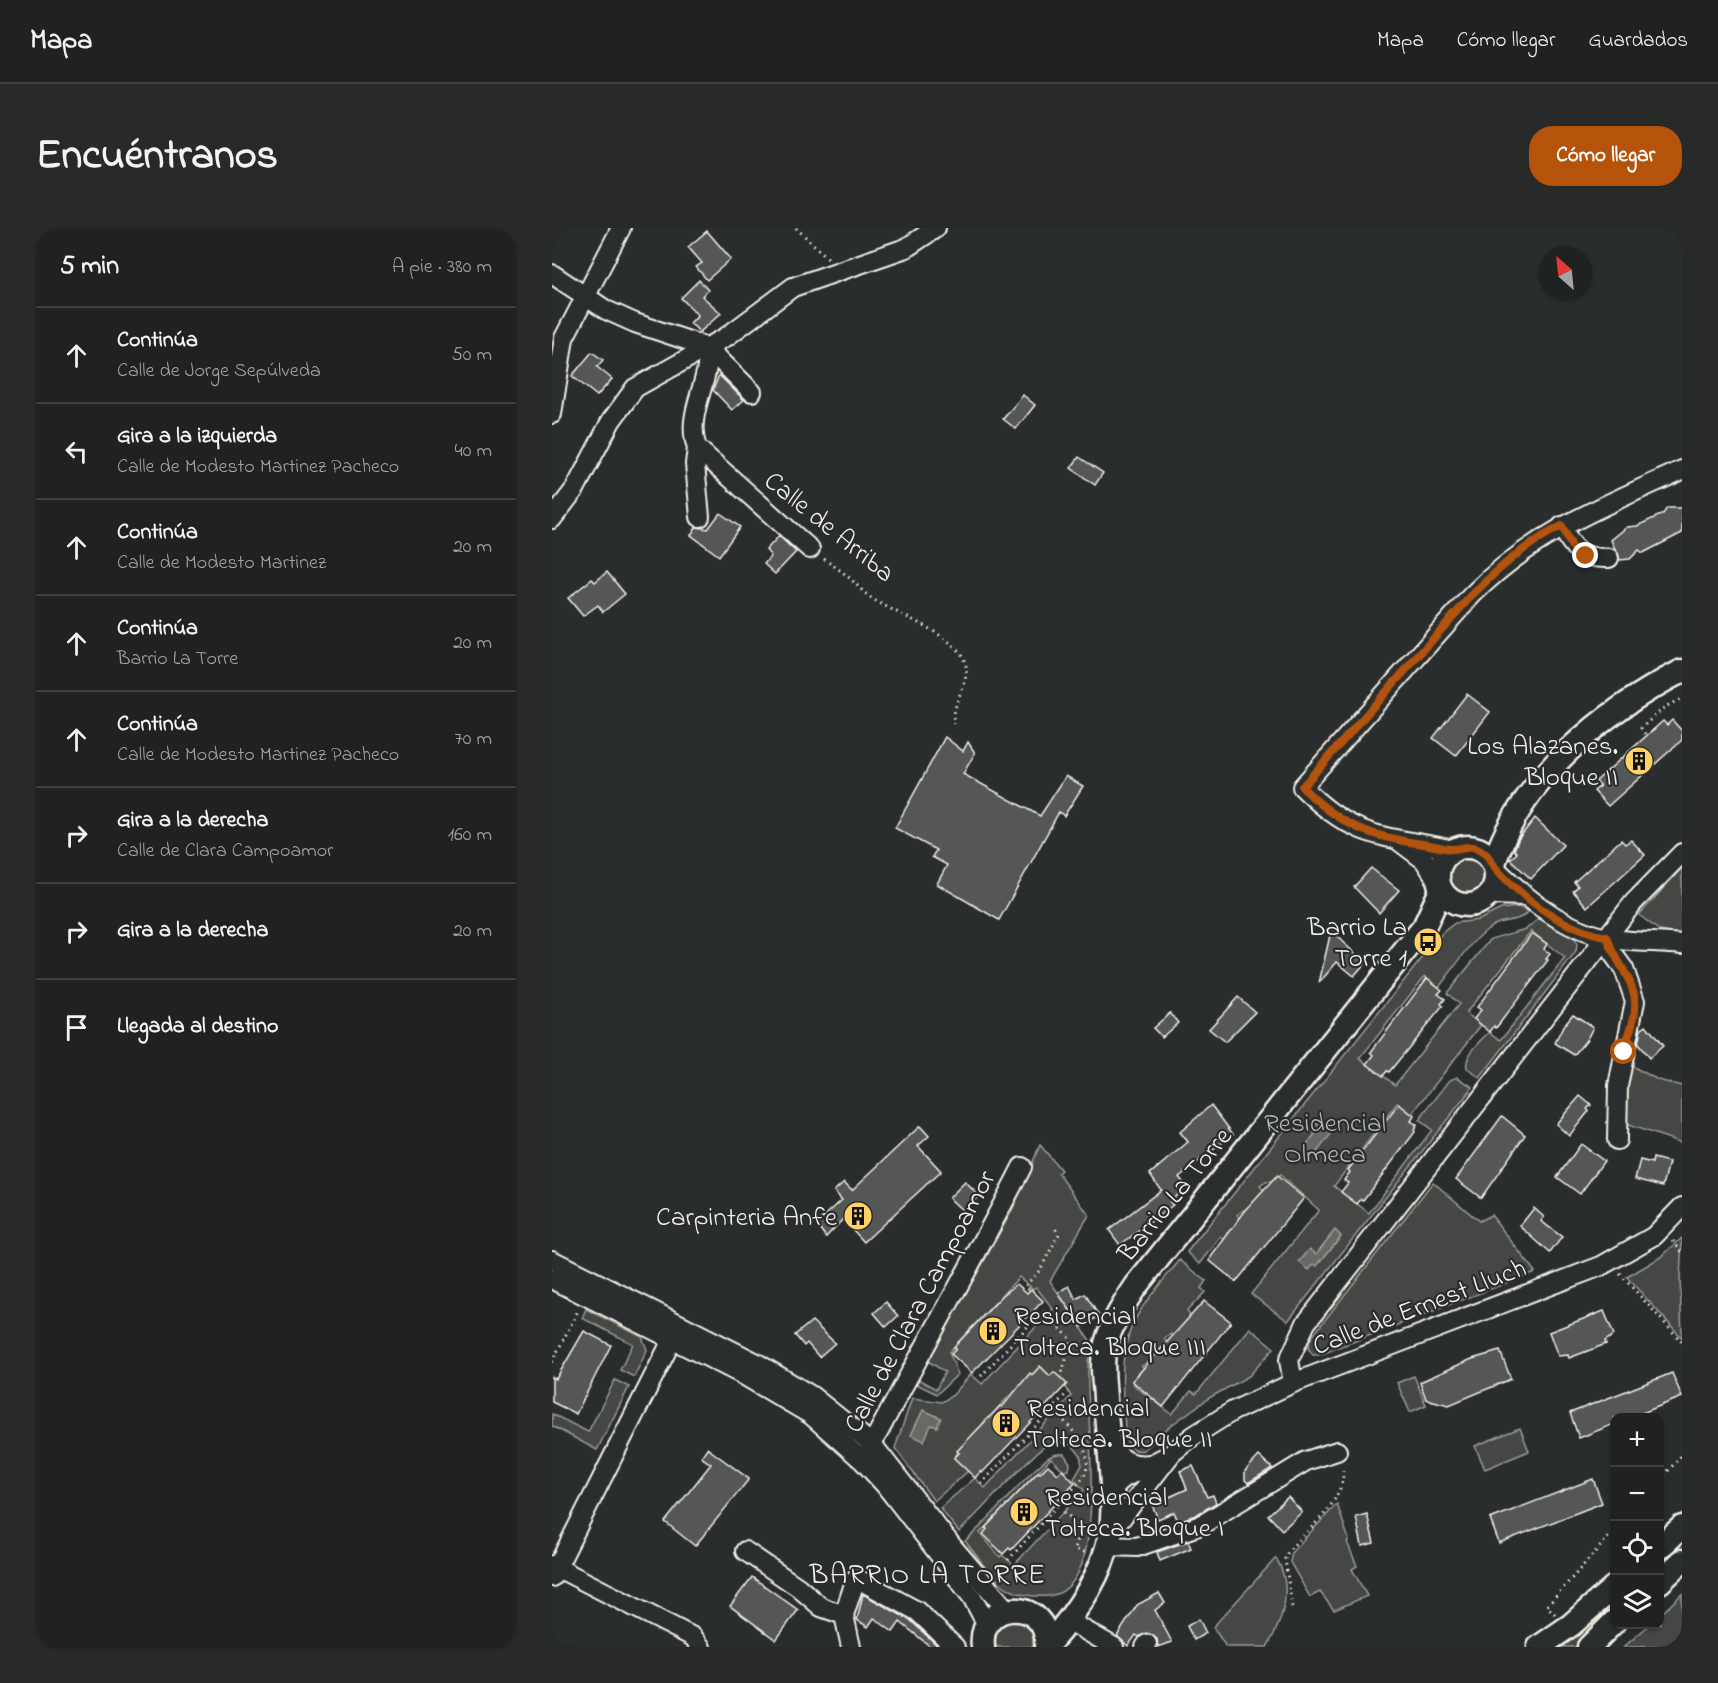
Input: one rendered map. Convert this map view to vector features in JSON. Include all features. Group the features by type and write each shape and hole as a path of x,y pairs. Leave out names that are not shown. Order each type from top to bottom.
{"main road":[{"path":"1489,860 1519,812 1547,774 1612,713 1682,671"},
{"path":"1453,850 1470,846 1489,860 1496,883 1490,895"},
{"name":"Barrio La Torre","path":"1046,1647 1069,1621 1092,1582 1109,1539 1111,1489 1102,1362 1107,1340 1118,1313 1136,1286 1424,927 1439,886 1440,863 1453,850"},
{"path":"1439,886 1448,899 1463,905"},
{"name":"Barrio La Torre","path":"1424,927 1463,905 1478,903 1490,895"},
{"path":"1664,1543 1682,1527"},
{"path":"1664,1577 1682,1561"},
{"name":"Barrio La Torre","path":"1046,1647 1045,1631 1036,1618 1067,1606 1092,1582"},
{"path":"1539,1647 1571,1625 1610,1591"},
{"path":"982,1647 987,1625 995,1616 1007,1610 1023,1610 1036,1618"},
{"path":"1589,1647 1610,1626"}],"street":[{"path":"552,414 564,338 621,228"},
{"path":"556,506 575,489 611,421 635,388 726,337 793,287 906,248 936,228"},
{"path":"552,273 606,310 635,323 707,347 752,392"},
{"path":"700,517 695,464 697,448 693,432 700,387 710,362 707,347"},
{"name":"Calle de Arriba","path":"697,448 772,525 810,549"},
{"path":"1453,850 1380,837 1351,826 1324,809 1302,787 1472,595 1517,555 1562,526 1682,470"},
{"path":"1562,526 1575,551 1592,558 1609,558"},
{"path":"1398,841 1424,860 1439,886"},
{"path":"1293,1383 1289,1360 1306,1323 1607,937 1646,889 1682,852"},
{"path":"1489,860 1524,896 1594,935 1682,944"},
{"path":"1490,895 1524,896"},
{"path":"1607,937 1613,954 1623,969 1635,1001 1618,1086 1617,1140"},
{"name":"Calle de Clara Campoamor","path":"863,1461 922,1348 977,1255 1022,1167"},
{"name":"Calle de Ernest Lluch","path":"1111,1489 1126,1490 1193,1436 1233,1411 1293,1383 1601,1266 1654,1236 1682,1207"},
{"path":"552,1260 786,1379 843,1418 872,1444 952,1547 1007,1610"},
{"path":"552,1279 784,1398 811,1415 863,1461 885,1485 972,1598 987,1625"},
{"path":"672,1340 554,1570 694,1644"},
{"path":"1107,1445 1122,1460 1151,1471"},
{"path":"1109,1539 1137,1547 1201,1525 1306,1461 1337,1451"},
{"name":"Calle de Ernest Lluch","path":"1109,1539 1151,1471"},
{"path":"745,1551 798,1587 821,1607 844,1615"},
{"path":"851,1647 844,1615 856,1578 917,1611 955,1647"},
{"path":"1069,1621 1114,1647"}],"path":[{"path":"796,228 820,248 840,271"},
{"name":"Calle de Arriba","path":"810,549 847,575 870,597 939,636 958,650 966,664 966,674 956,703 954,724"},
{"path":"1645,734 1641,729 1665,707 1682,698"},
{"path":"1029,1289 1025,1286 1040,1270 1059,1234 1054,1227"},
{"path":"1673,1241 1682,1252"},
{"path":"1620,1274 1682,1342"},
{"path":"552,1362 581,1306"},
{"path":"981,1376 1042,1311 1070,1338 1071,1346 1061,1377"},
{"path":"981,1484 1068,1392"},
{"path":"1008,1560 1086,1473 1088,1459 1084,1449 1052,1409"},
{"path":"1292,1606 1285,1559 1288,1551 1337,1497 1344,1479 1343,1464 1337,1451"},
{"path":"1664,1475 1682,1455"},
{"path":"1064,1512 1081,1527 1075,1549 1084,1552"},
{"path":"1556,1615 1547,1605 1610,1535"}],"green space":[{"path":"1467,858 1480,863 1485,876 1480,889 1467,894 1454,889 1449,876 1454,863"},
{"path":"1682,868 1682,935 1660,931 1639,915"},
{"name":"Residencial Olmeca","path":"1518,907 1529,911 1521,917 1496,924 1483,933 1439,987 1425,976 1360,1058 1395,1085 1459,1004 1447,993 1491,939 1526,929 1540,918 1574,939 1577,944 1576,952 1480,1078 1467,1068 1471,1053 1490,1032 1501,1040 1565,958 1531,931 1466,1013 1481,1025 1412,1114 1397,1103 1334,1186 1369,1213 1432,1130 1419,1120 1450,1080 1457,1077 1473,1087 1288,1321 1251,1294 1319,1210 1280,1175 1273,1182 1266,1182 1260,1186 1264,1190 1248,1213 1244,1210 1237,1215 1241,1218 1231,1235 1228,1233 1226,1241 1221,1237 1200,1264 1187,1252 1443,932 1455,923 1479,920 1501,909"},
{"path":"1630,1065 1658,1080 1682,1086 1682,1143 1622,1123 1622,1087"},
{"path":"1040,1145 1061,1170 1058,1173 1089,1215 1050,1281 1091,1342 1088,1401 1091,1486 1089,1527 1083,1561 1069,1586 1047,1596 1031,1596 1007,1588 998,1581 965,1541 1045,1460 1055,1455 1064,1454 1070,1463 1069,1470 1064,1471 1051,1458 980,1533 1000,1557 1002,1555 1014,1565 1084,1490 1074,1479 1082,1465 1080,1455 1072,1445 1055,1443 1042,1449 959,1532 940,1508 975,1478 985,1488 1071,1396 1054,1372 1050,1376 1040,1367 1032,1375 1030,1374 1011,1397 1009,1396 991,1419 988,1417 954,1458 968,1471 934,1501 895,1448 912,1398 942,1402 953,1395 971,1374 982,1384 1053,1309 1036,1287 1033,1289 1019,1277 949,1352 958,1374 937,1394 916,1384 918,1379 936,1389 945,1372 928,1361 1012,1211"},
{"path":"1433,1182 1479,1221 1491,1215 1535,1272 1319,1355 1313,1355 1308,1348 1310,1339"},
{"path":"1682,1238 1680,1278 1682,1338 1627,1277 1661,1257"},
{"path":"1180,1260 1206,1281 1201,1288 1205,1292 1187,1311 1192,1319 1174,1334 1176,1338 1171,1334 1164,1339 1168,1343 1153,1366 1148,1362 1142,1366 1145,1370 1132,1381 1136,1387 1172,1414 1191,1391 1196,1394 1250,1328 1274,1348 1249,1376 1209,1398 1170,1426 1144,1450 1135,1450 1126,1439 1122,1374 1127,1341 1144,1304"},
{"path":"586,1309 642,1337 647,1350 634,1377 620,1370 633,1344 582,1318"},
{"path":"1414,1376 1426,1405 1410,1412 1397,1383"},
{"path":"615,1380 629,1387 597,1450 552,1426 552,1414 588,1432"},
{"path":"1520,1428 1529,1451 1485,1469 1475,1446"},
{"path":"1337,1504 1349,1540 1347,1542 1357,1566 1352,1569 1367,1596 1334,1610 1320,1592 1310,1597 1290,1562 1292,1552"},
{"path":"1276,1558 1284,1580 1284,1603 1278,1626 1267,1647 1226,1647 1213,1627"},
{"path":"1682,1594 1682,1647 1624,1647 1644,1629 1664,1629 1664,1611"},
{"path":"1610,1604 1610,1616 1575,1647 1563,1647"},
{"path":"1020,1619 1034,1628 1036,1647 996,1647 996,1635 1001,1627"}],"shaded area":[{"path":"1315,1122 1331,1134 1314,1156 1304,1148 1315,1134 1310,1129"},
{"path":"1335,1230 1341,1236 1317,1266 1314,1264 1309,1270 1299,1262 1310,1249 1316,1254"},
{"path":"923,1410 941,1418 937,1427 931,1425 924,1441 911,1435"}],"building":[{"path":"707,231 731,259 707,280 696,267 702,263 688,247"},
{"path":"699,280 708,290 702,296 721,313 700,332 690,323 698,315 681,298"},
{"path":"592,352 603,360 597,367 612,379 597,396 572,376"},
{"path":"719,375 744,400 732,410 713,390"},
{"path":"1023,395 1035,405 1016,429 1003,419"},
{"path":"1079,457 1103,473 1095,485 1071,468"},
{"path":"1667,508 1682,508 1682,533 1643,553 1639,550 1630,559 1620,560 1611,540 1627,527 1637,526 1663,514"},
{"path":"720,513 740,527 719,556 691,535 696,527 708,529"},
{"path":"779,536 796,552 775,574 764,564 771,556 766,550"},
{"path":"607,572 625,594 603,612 598,605 583,616 568,598 592,579 595,582"},
{"path":"1467,694 1490,712 1456,756 1433,738"},
{"name":"Los Alazanes. Bloque II","path":"1672,720 1682,731 1682,740 1608,806 1594,791 1600,786 1596,781 1663,721 1667,725"},
{"path":"945,737 963,751 968,742 975,753 963,774 1040,816 1066,776 1083,786 1064,816 1059,812 999,920 937,884 947,865 932,857 936,850 895,828"},
{"path":"1535,818 1563,845 1531,879 1510,859 1517,853 1514,850 1519,838"},
{"path":"1621,840 1625,844 1631,840 1645,855 1587,907 1573,891 1578,886 1574,882"},
{"path":"1371,868 1399,890 1379,913 1354,887"},
{"path":"1331,931 1365,963 1354,976 1337,962 1319,983"},
{"path":"1532,933 1547,944 1544,949 1550,954 1546,959 1548,960 1496,1028 1494,1026 1490,1032 1474,1019 1481,1010 1477,1007"},
{"path":"1427,978 1442,990 1438,994 1445,999 1441,1004 1443,1006 1389,1072 1387,1071 1383,1076 1367,1064 1374,1055 1371,1052"},
{"path":"1238,997 1255,1012 1225,1042 1209,1029"},
{"path":"1170,1013 1178,1023 1162,1037 1153,1028"},
{"path":"1573,1014 1593,1027 1574,1055 1555,1043 1564,1025"},
{"path":"1646,1025 1663,1046 1649,1058 1638,1044 1641,1029"},
{"path":"1580,1096 1591,1105 1587,1109 1589,1111 1569,1136 1556,1124"},
{"path":"1399,1104 1414,1116 1411,1121 1417,1125 1415,1132 1363,1200 1361,1199 1357,1204 1341,1192 1348,1183 1344,1180 1350,1172 1348,1170"},
{"path":"1211,1105 1233,1134 1179,1177 1186,1186 1170,1202 1173,1205 1120,1245 1109,1230 1161,1190 1150,1174 1188,1142 1180,1132"},
{"path":"1502,1116 1525,1135 1481,1198 1456,1179"},
{"path":"920,1126 929,1136 918,1146 941,1171 864,1242 843,1219 826,1237 816,1224 842,1200 834,1191 844,1182 852,1190"},
{"path":"1581,1144 1604,1161 1580,1194 1557,1177"},
{"path":"1653,1158 1669,1162 1663,1186 1635,1179 1640,1160 1652,1163"},
{"path":"1277,1176 1304,1198 1236,1282 1210,1261 1211,1257 1245,1211"},
{"path":"965,1182 979,1196 963,1211 949,1198"},
{"path":"1534,1208 1544,1217 1541,1221 1562,1237 1550,1253 1520,1226"},
{"name":"Residencial Tolteca. Bloque III","path":"1017,1284 1027,1293 1031,1289 1043,1301 972,1373 951,1354 956,1349 954,1347 1003,1295"},
{"path":"1069,1286 1076,1299 1085,1294 1099,1316 1082,1327 1058,1293"},
{"path":"1204,1301 1231,1322 1163,1407 1132,1381"},
{"path":"886,1302 898,1316 886,1327 874,1313"},
{"path":"1604,1311 1614,1335 1605,1341 1606,1344 1569,1358 1568,1355 1558,1356 1549,1332"},
{"path":"812,1321 835,1343 819,1357 807,1343 804,1346 795,1335"},
{"path":"584,1331 611,1345 576,1414 552,1402 552,1377 556,1379"},
{"path":"1500,1351 1511,1379 1449,1405 1426,1399 1420,1382 1472,1359"},
{"name":"Residencial Tolteca. Bloque II","path":"1040,1366 1050,1376 1054,1372 1067,1384 975,1478 954,1458 959,1453 957,1451 1000,1406 1002,1407 1030,1373 1032,1375"},
{"path":"1672,1373 1682,1397 1642,1413 1610,1413 1610,1426 1579,1438 1570,1413"},
{"path":"707,1448 749,1479 695,1546 665,1522 711,1464 701,1457"},
{"path":"1259,1456 1272,1468 1248,1483 1245,1480 1245,1471"},
{"name":"Residencial Tolteca. Bloque I","path":"1048,1465 1058,1474 1062,1470 1075,1483 1011,1550 1009,1548 1003,1554 983,1534 987,1529 985,1528 1038,1472 1040,1473"},
{"path":"1193,1466 1207,1497 1213,1495 1216,1503 1196,1515 1178,1521 1174,1512 1158,1519 1152,1505 1187,1489 1180,1471"},
{"path":"1593,1479 1602,1503 1499,1543 1490,1519"},
{"path":"1288,1497 1302,1512 1282,1530 1268,1515"},
{"path":"1367,1514 1374,1543 1362,1546 1356,1517"},
{"path":"1188,1541 1191,1548 1160,1561 1157,1552"},
{"path":"752,1577 798,1610 776,1640 730,1606"},
{"path":"1159,1593 1165,1603 1155,1610 1172,1642 1158,1647 1157,1639 1147,1633 1139,1637 1136,1635 1128,1646 1117,1636 1137,1605"},
{"path":"863,1594 910,1620 939,1647 931,1647 900,1622 893,1632 874,1618 868,1627 857,1620"},
{"path":"1199,1619 1206,1633 1194,1640 1187,1626"}],"place":[{"name":"Los Alazanes. Bloque II","path":"1639,761"},
{"name":"Barrio La Torre 1","path":"1428,942"},
{"name":"Carpinteria Anfe","path":"858,1216"},
{"name":"Residencial Tolteca. Bloque III","path":"993,1331"},
{"name":"Residencial Tolteca. Bloque II","path":"1006,1423"},
{"name":"Residencial Tolteca. Bloque I","path":"1024,1512"}],"district":[{"name":"BARRIO LA TORRE","path":"928,1573"}],"route":[{"path":"1586,556 1575,551 1562,526 1532,543 1502,566 1472,595 1302,787 1324,809 1351,826 1380,837 1453,850 1470,846 1478,848 1490,857 1496,869 1524,896 1569,923 1594,935 1607,937 1613,954 1632,989 1635,1001 1624,1052"}]}
